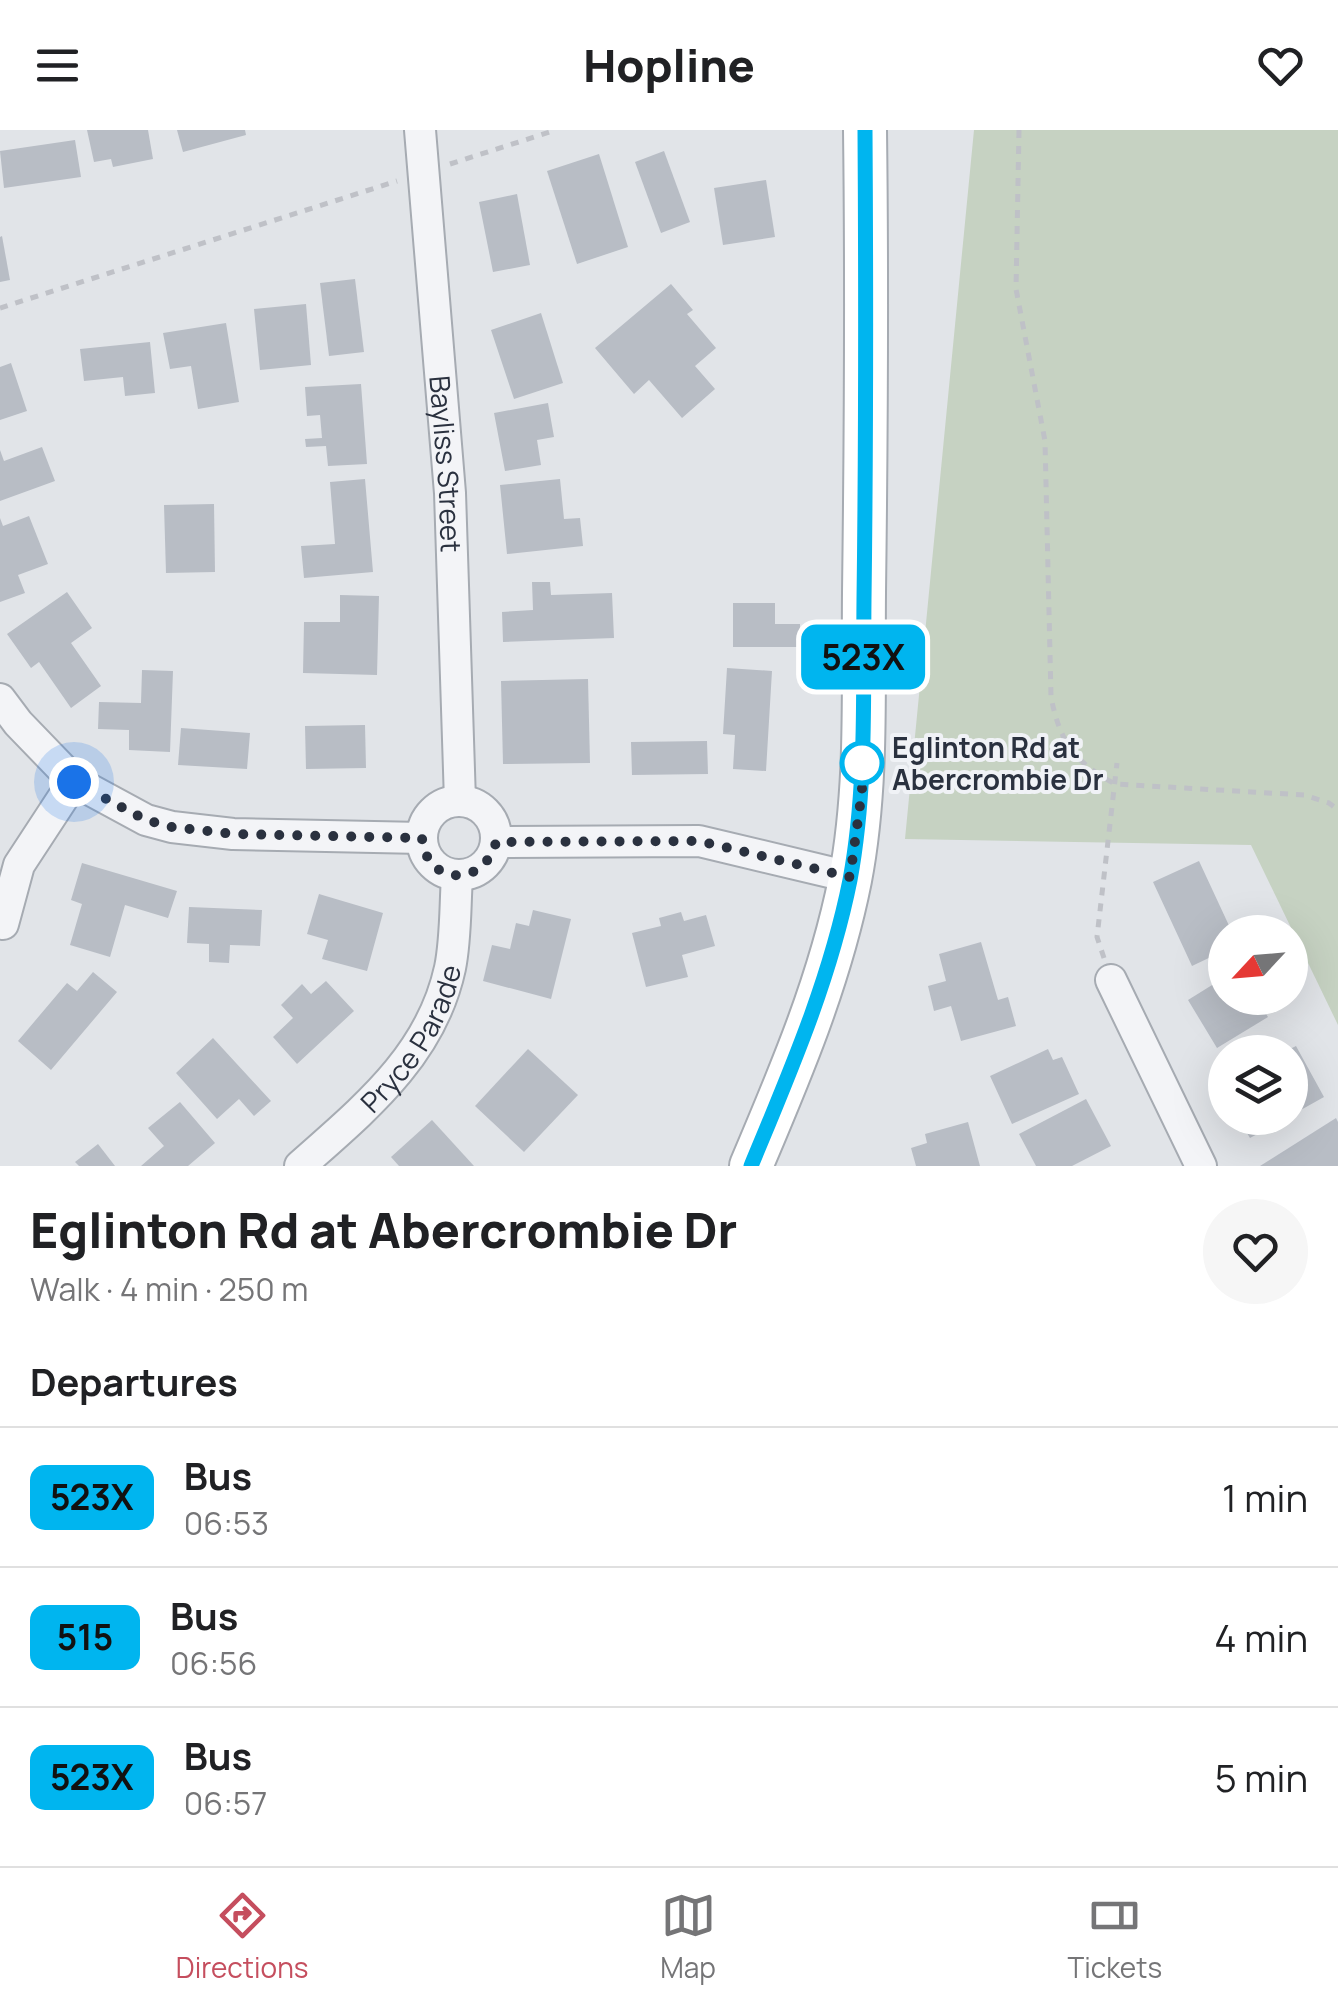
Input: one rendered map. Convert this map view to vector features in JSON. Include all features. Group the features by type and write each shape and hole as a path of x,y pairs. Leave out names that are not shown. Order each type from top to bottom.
{"main road":[{"path":"751,1166 802,1045 835,948 862,791 865,130"}],"street":[{"name":"Bayliss Street","path":"420,130 450,494 460,801"},
{"path":"0,700 74,782 146,820 233,834 422,838"},
{"path":"3,924 19,865 74,782"},
{"path":"460,801 482,809 496,830 494,853 479,870 457,876 432,864 422,838 433,811 460,801"},
{"path":"496,842 699,841 850,877"},
{"name":"Pryce Parade","path":"300,1166 372,1103 402,1070 421,1040 450,967 457,876"},
{"path":"1111,980 1200,1166"}],"path":[{"path":"0,308 556,130"},
{"path":"1020,130 1016,289 1045,441 1050,697 1056,725 1070,750 1090,771 1114,784 1304,795 1330,803 1338,810"},
{"path":"1111,980 1097,938 1117,763"}],"green space":[{"path":"974,130 1338,130 1338,1025 1308,963 1308,915 1285,915 1251,845 905,839"}],"building":[{"path":"87,130 148,130 153,159 113,167 111,159 94,162"},
{"path":"177,130 245,130 246,135 183,152"},
{"path":"75,140 81,177 4,188 0,151"},
{"path":"664,151 690,222 661,233 635,162"},
{"path":"599,154 628,247 577,264 547,171"},
{"path":"766,180 775,237 723,245 714,188"},
{"path":"517,194 530,265 493,272 479,202"},
{"path":"0,237 10,280 0,282"},
{"path":"355,279 364,352 329,356 320,283"},
{"path":"671,284 693,310 687,314 716,348 695,366 715,389 682,418 649,380 634,394 595,348"},
{"path":"306,304 311,365 260,370 254,309"},
{"path":"541,313 563,383 514,399 491,330"},
{"path":"226,323 239,402 198,409 191,366 170,369 163,333"},
{"path":"150,342 155,393 125,396 123,377 84,381 80,349"},
{"path":"11,363 27,411 0,420 0,367"},
{"path":"361,384 367,464 328,466 326,446 306,447 305,439 322,438 320,415 307,416 305,387"},
{"path":"548,403 554,437 537,440 541,465 505,471 494,413"},
{"path":"42,447 55,481 0,501 0,450 4,461"},
{"path":"365,479 373,572 304,578 301,546 335,544 330,482"},
{"path":"560,479 564,519 580,518 583,546 507,554 500,485"},
{"path":"214,504 215,572 166,573 164,505"},
{"path":"29,516 48,564 18,575 25,593 0,602 0,518 3,526"},
{"path":"532,582 550,582 551,595 612,593 614,638 503,642 502,612 533,610"},
{"path":"67,592 92,628 71,643 101,686 71,708 39,662 31,668 7,634"},
{"path":"340,595 379,596 377,675 303,673 304,622 340,622"},
{"path":"733,603 775,603 775,624 800,624 800,647 733,647"},
{"path":"727,668 772,671 766,771 733,769 735,735 723,734"},
{"path":"142,670 173,671 170,752 129,750 129,730 98,729 99,702 141,703"},
{"path":"588,679 590,763 503,764 501,681"},
{"path":"365,725 366,768 306,769 305,726"},
{"path":"181,728 250,733 247,769 178,765"},
{"path":"707,741 708,774 632,775 631,742"},
{"path":"1199,861 1224,915 1208,915 1208,958 1192,966 1153,882"},
{"path":"82,863 177,891 168,918 125,905 110,957 70,945 82,904 71,900"},
{"path":"319,894 383,913 367,971 322,959 328,940 307,934"},
{"path":"189,907 262,910 260,946 230,945 229,963 209,962 209,944 187,943"},
{"path":"533,910 571,919 551,999 483,981 492,945 510,949 516,923 529,926"},
{"path":"681,912 684,921 706,915 715,946 682,955 688,977 646,987 632,933 661,926 659,918"},
{"path":"981,942 998,1000 1008,997 1016,1026 961,1041 951,1006 934,1011 928,986 946,981 939,954"},
{"path":"93,972 117,992 51,1070 18,1041 67,983 77,991"},
{"path":"326,981 354,1011 297,1064 273,1037 293,1018 281,1005 302,984 311,994"},
{"path":"1208,988 1208,1015 1268,1017 1238,1035 1209,1035 1188,1000"},
{"path":"213,1038 271,1101 254,1116 239,1099 217,1119 176,1073"},
{"path":"528,1049 578,1095 524,1152 475,1106"},
{"path":"1048,1049 1053,1060 1062,1057 1079,1094 1012,1124 990,1076"},
{"path":"1308,1068 1324,1097 1308,1106"},
{"path":"1086,1099 1111,1146 1072,1166 1036,1166 1019,1134"},
{"path":"180,1102 215,1143 188,1166 141,1166 164,1146 148,1128"},
{"path":"1336,1118 1338,1166 1260,1166"},
{"path":"432,1120 474,1166 399,1166 391,1157"},
{"path":"968,1122 980,1166 916,1166 911,1148 927,1143 925,1134"},
{"path":"98,1144 115,1166 79,1166 75,1162"}],"bus line":[{"name":"523X","path":"751,1166 802,1045 835,948 862,791 865,130"}],"place":[{"name":"Eglinton Rd at Abercrombie Dr","path":"862,763"}],"route":[{"path":"74,782 146,820 172,827 233,834 422,838 432,864 457,876 468,875 488,863 496,842 699,841 850,877 862,791 862,754 862,763"}]}
